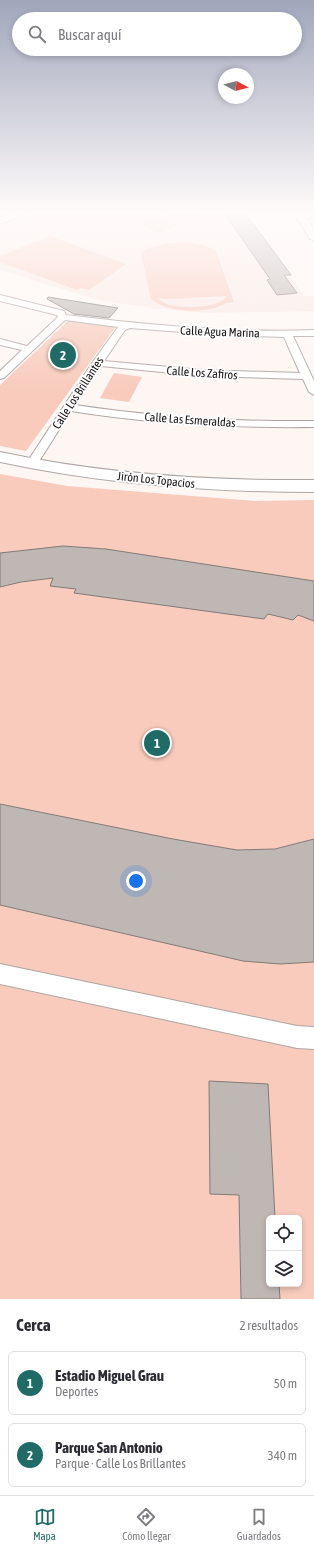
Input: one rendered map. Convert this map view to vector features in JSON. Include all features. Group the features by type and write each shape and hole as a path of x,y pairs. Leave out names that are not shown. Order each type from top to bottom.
{"main road":[{"name":"Jirón Los Topacios","path":"0,457 32,464 135,479 202,484 314,486"}],"street":[{"path":"0,298 62,315 0,376"},
{"name":"Calle Agua Marina","path":"62,315 127,326 229,334 314,333"},
{"name":"Calle Los Brillantes","path":"32,464 97,363 122,328 127,326"},
{"path":"287,334 314,392"},
{"path":"0,342 29,349"},
{"name":"Calle Los Zafiros","path":"97,363 196,373 306,376"},
{"name":"Calle Las Esmeraldas","path":"68,407 190,422 314,424"},
{"path":"0,974 297,1037 314,1038"}],"shaded area":[{"path":"2,271 286,271 304,296 314,296 314,311 208,313 152,308 98,300"},
{"path":"24,271 117,271 89,290 81,288 77,290"},
{"path":"145,271 223,271 234,302 206,310 190,311 165,307 151,299","holes":["227,296 222,301 214,304 181,307 163,302 158,298 165,299"]},
{"path":"70,319 117,325 26,451 0,446 0,385"},
{"path":"114,373 142,377 129,402 100,398"},
{"path":"0,474 67,486 255,501 314,500 314,1299 0,1299"}],"building":[{"path":"264,271 288,271 291,275 284,275 297,293 277,295 267,280 270,279"},
{"path":"48,297 118,308 109,318 74,314 47,299"},
{"path":"63,546 106,549 314,581 314,621 298,615 293,620 268,614 264,619 74,593 76,589 50,586 53,578 21,582 0,587 0,553"},
{"path":"0,804 173,839 237,850 275,849 314,839 314,962 280,964 243,961 0,905"},
{"path":"209,1081 268,1084 275,1215 266,1215 266,1287 279,1287 280,1299 241,1299 239,1195 210,1194"}],"place":[{"name":"Parque San Antonio","path":"63,355"},
{"name":"Estadio Miguel Grau","path":"157,743"}]}
